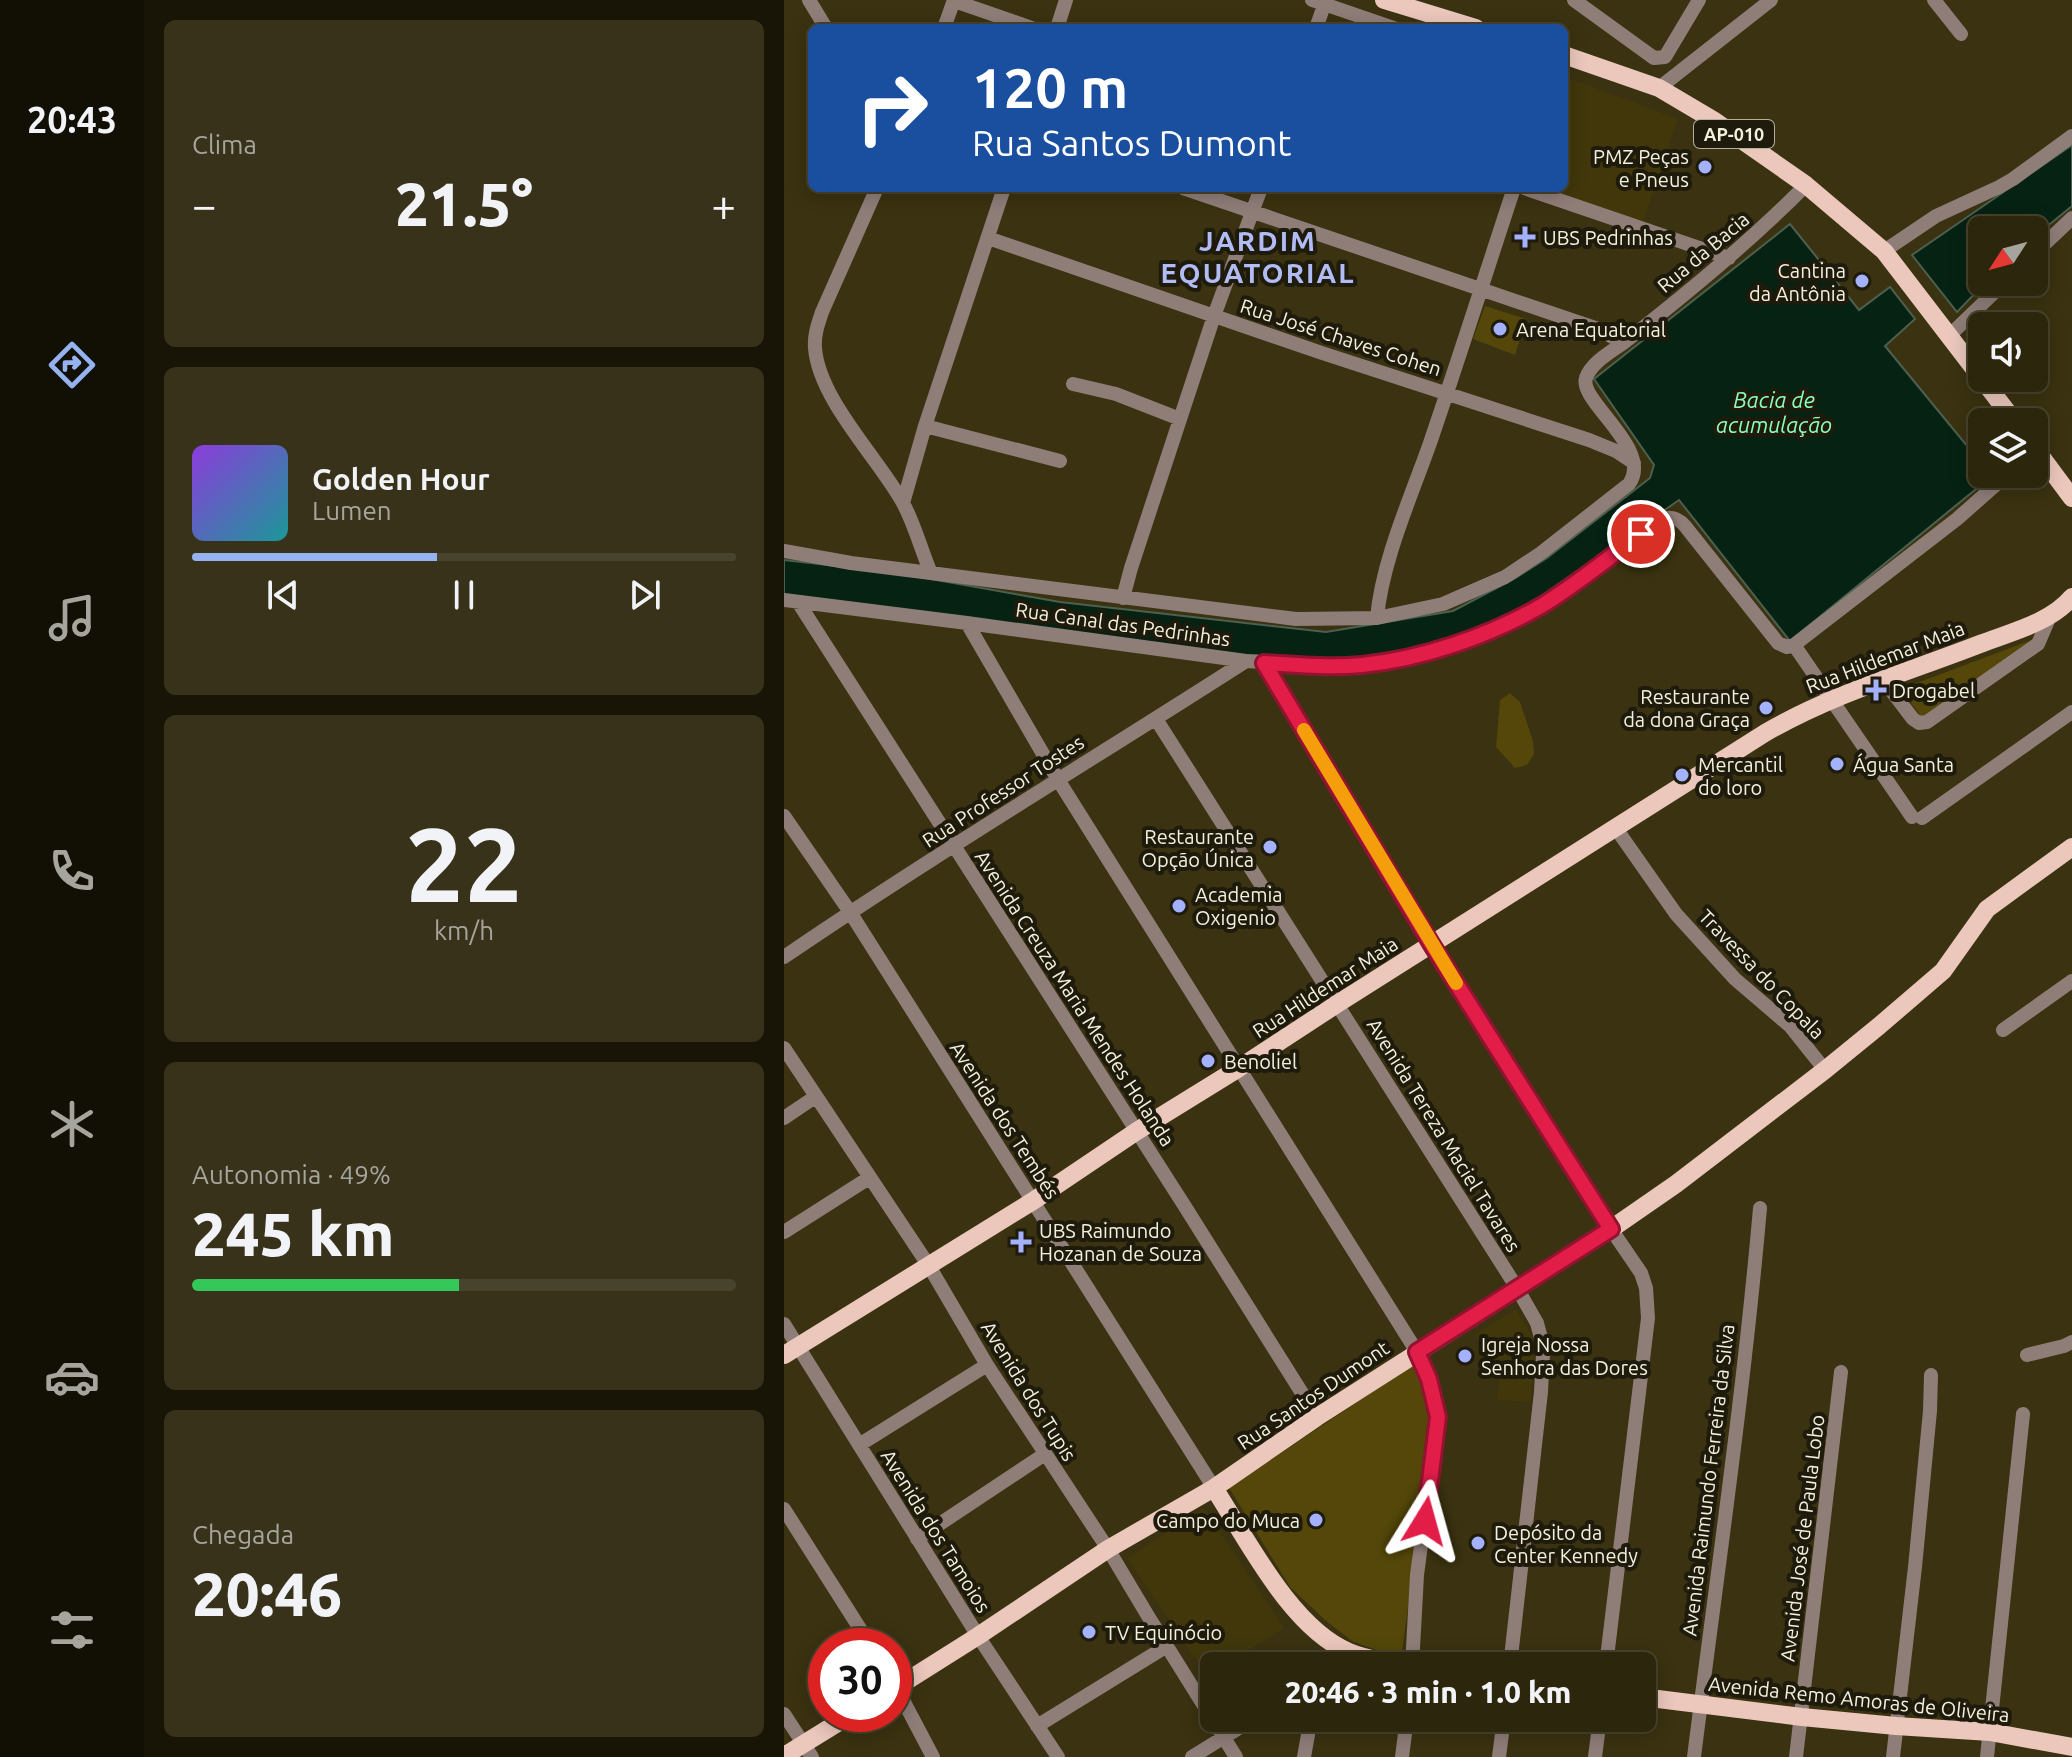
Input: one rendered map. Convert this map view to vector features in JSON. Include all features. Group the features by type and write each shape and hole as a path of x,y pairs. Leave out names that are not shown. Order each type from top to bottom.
{"main road":[{"path":"1396,2 1464,24"},
{"name":"AP-010","path":"1568,56 1659,88 1713,120 1806,185 1884,251 2004,408"},
{"path":"2048,466 2070,494"},
{"name":"Rua Hildemar Maia","path":"791,1351 1033,1201 1137,1131 1765,733 1856,690 2050,616 2072,597"},
{"path":"2050,616 2072,609"},
{"name":"Rua Santos Dumont","path":"912,1676 978,1636 1108,1549 1214,1488 1317,1417 1676,1184 1825,1070 1943,971 1987,909 2072,847"},
{"path":"1214,1488 1290,1605 1324,1636 1348,1652"},
{"name":"Avenida Remo Amoras de Oliveira","path":"1656,1699 1802,1717 1990,1732 2072,1747"},
{"path":"784,1756 808,1750 830,1732"}],"street":[{"path":"809,0 824,24"},
{"path":"945,24 954,0 1021,24"},
{"path":"1058,24 1066,0"},
{"path":"1574,0 1654,58 1665,57 1699,0"},
{"path":"1659,88 1771,0"},
{"path":"1934,0 1961,34"},
{"path":"1317,24 1321,1 1383,24"},
{"path":"1884,251 1936,216 2013,179 2072,136"},
{"name":"Rua da Bacia","path":"1634,463 1614,426 1586,387 1586,377 1600,361 1729,258 1806,185"},
{"path":"875,192 815,330 816,359 836,402 903,503 931,573"},
{"path":"903,503 925,426 1003,192"},
{"path":"1195,192 1598,329 1623,343"},
{"path":"1123,598 1214,316 1260,192"},
{"path":"1377,618 1387,565 1513,192"},
{"path":"1536,192 1729,258"},
{"path":"2048,241 2072,218"},
{"name":"Rua José Chaves Cohen","path":"988,238 1589,440 1616,451 1634,463"},
{"path":"1949,336 1990,296"},
{"path":"1073,384 1116,394 1180,419"},
{"path":"925,426 1060,461"},
{"name":"Rua Canal das Pedrinhas","path":"784,551 851,563 1296,619 1377,618 1443,604 1524,566 1624,489 1633,478 1634,463"},
{"path":"1992,488 1957,519 1794,645 1831,701 1917,817 2072,712"},
{"name":"Rua Canal das Pedrinhas","path":"791,601 1246,661 1364,665 1416,655 1470,639 1541,606 1668,517 1679,520 1778,643 1790,648 1794,645"},
{"name":"Avenida Creuza Maria Mendes Holanda","path":"791,601 1137,1131 1317,1417"},
{"path":"1884,681 1913,719 1919,723 1927,722 2038,644 2050,616"},
{"path":"967,623 1057,778 1417,1352 1429,1379 1438,1417 1417,1575 1413,1652"},
{"name":"Rua Professor Tostes","path":"784,957 1057,778 1246,661"},
{"path":"1264,663 1432,945 1641,1273 1646,1288 1648,1318 1608,1652"},
{"name":"Avenida Tereza Maciel Tavares","path":"1156,719 1537,1323 1543,1354 1539,1407 1512,1652"},
{"name":"Avenida dos Tembés","path":"784,816 850,912 1214,1488"},
{"name":"Travessa do Copala","path":"1615,827 1676,914 1735,979 1790,1026 1825,1070"},
{"path":"2003,1030 2072,981"},
{"name":"Avenida dos Tupis","path":"784,1048 929,1266 987,1365 1108,1549 1236,1757"},
{"path":"784,1118 815,1097"},
{"path":"784,1232 869,1178"},
{"name":"Avenida Raimundo Ferreira da Silva","path":"1694,1757 1760,1208"},
{"name":"Avenida dos Tamoios","path":"784,1324 791,1351 859,1445 1058,1757"},
{"path":"2027,1355 2072,1342"},
{"path":"859,1445 987,1365"},
{"name":"Avenida José de Paula Lobo","path":"1796,1757 1841,1372"},
{"path":"1893,1757 1915,1567 1931,1375"},
{"path":"1987,1757 2023,1414"},
{"path":"917,1539 1045,1454"},
{"path":"784,1509 860,1628"},
{"path":"1037,1726 1167,1646"},
{"path":"784,1714 808,1750"},
{"path":"912,1718 933,1757"},
{"path":"1192,1757 1233,1732"},
{"path":"1304,1757 1308,1732"},
{"path":"1402,1757 1405,1732"},
{"path":"1499,1757 1502,1732"},
{"path":"1595,1757 1598,1732"}],"shaded area":[{"path":"1568,78 1678,119 1643,222 1553,192 1568,192"},
{"name":"Arena Equatorial","path":"1485,306 1526,319 1515,355 1473,339"},
{"path":"2039,637 1922,718 1901,689"},
{"path":"1510,693 1520,702 1533,741 1534,754 1527,765 1515,768 1496,747 1500,700"},
{"path":"1516,1309 1532,1336 1534,1370 1530,1402 1497,1400 1501,1371 1475,1335"},
{"path":"1417,1362 1428,1395 1430,1420 1402,1652 1382,1652 1352,1641 1290,1587 1229,1488"},
{"path":"1204,1508 1284,1628 1245,1652 1200,1652 1200,1666 1127,1558"}],"water":[{"path":"2072,145 2072,206 2048,226 2048,216 1969,216"},
{"path":"1968,216 1968,296 1972,296 1957,312 1912,255"},
{"name":"Bacia de acumulação","path":"1790,224 1859,310 1890,287 1915,319 1885,346 1968,447 1968,488 1977,488 1790,641 1679,500 1511,617 1431,646 1347,659 1240,655 784,596 784,560 897,573 1060,602 1326,632 1453,611 1547,558 1650,478 1654,465 1594,379"}],"slow traffic":[{"path":"1304,730 1456,983"}],"place":[{"name":"PMZ Peças e Pneus","path":"1705,167"},
{"name":"UBS Pedrinhas","path":"1525,237"},
{"name":"Cantina da Antônia","path":"1862,281"},
{"name":"Arena Equatorial","path":"1500,329"},
{"name":"Drogabel","path":"1876,690"},
{"name":"Restaurante da dona Graça","path":"1766,708"},
{"name":"Água Santa","path":"1837,764"},
{"name":"Mercantil do loro","path":"1682,775"},
{"name":"Restaurante Opção Única","path":"1270,847"},
{"name":"Academia Oxigenio","path":"1179,906"},
{"name":"Benoliel","path":"1208,1061"},
{"name":"UBS Raimundo Hozanan de Souza","path":"1021,1242"},
{"name":"Igreja Nossa Senhora das Dores","path":"1465,1356"},
{"name":"Campo do Muca","path":"1316,1520"},
{"name":"Depósito da Center Kennedy","path":"1478,1543"},
{"name":"TV Equinócio","path":"1089,1632"}],"district":[{"name":"JARDIM EQUATORIAL","path":"1258,256"}],"route":[{"path":"1425,1521 1438,1417 1429,1379 1417,1352 1611,1229 1432,945 1264,663 1364,665 1416,655 1470,639 1541,606 1641,534"}]}
